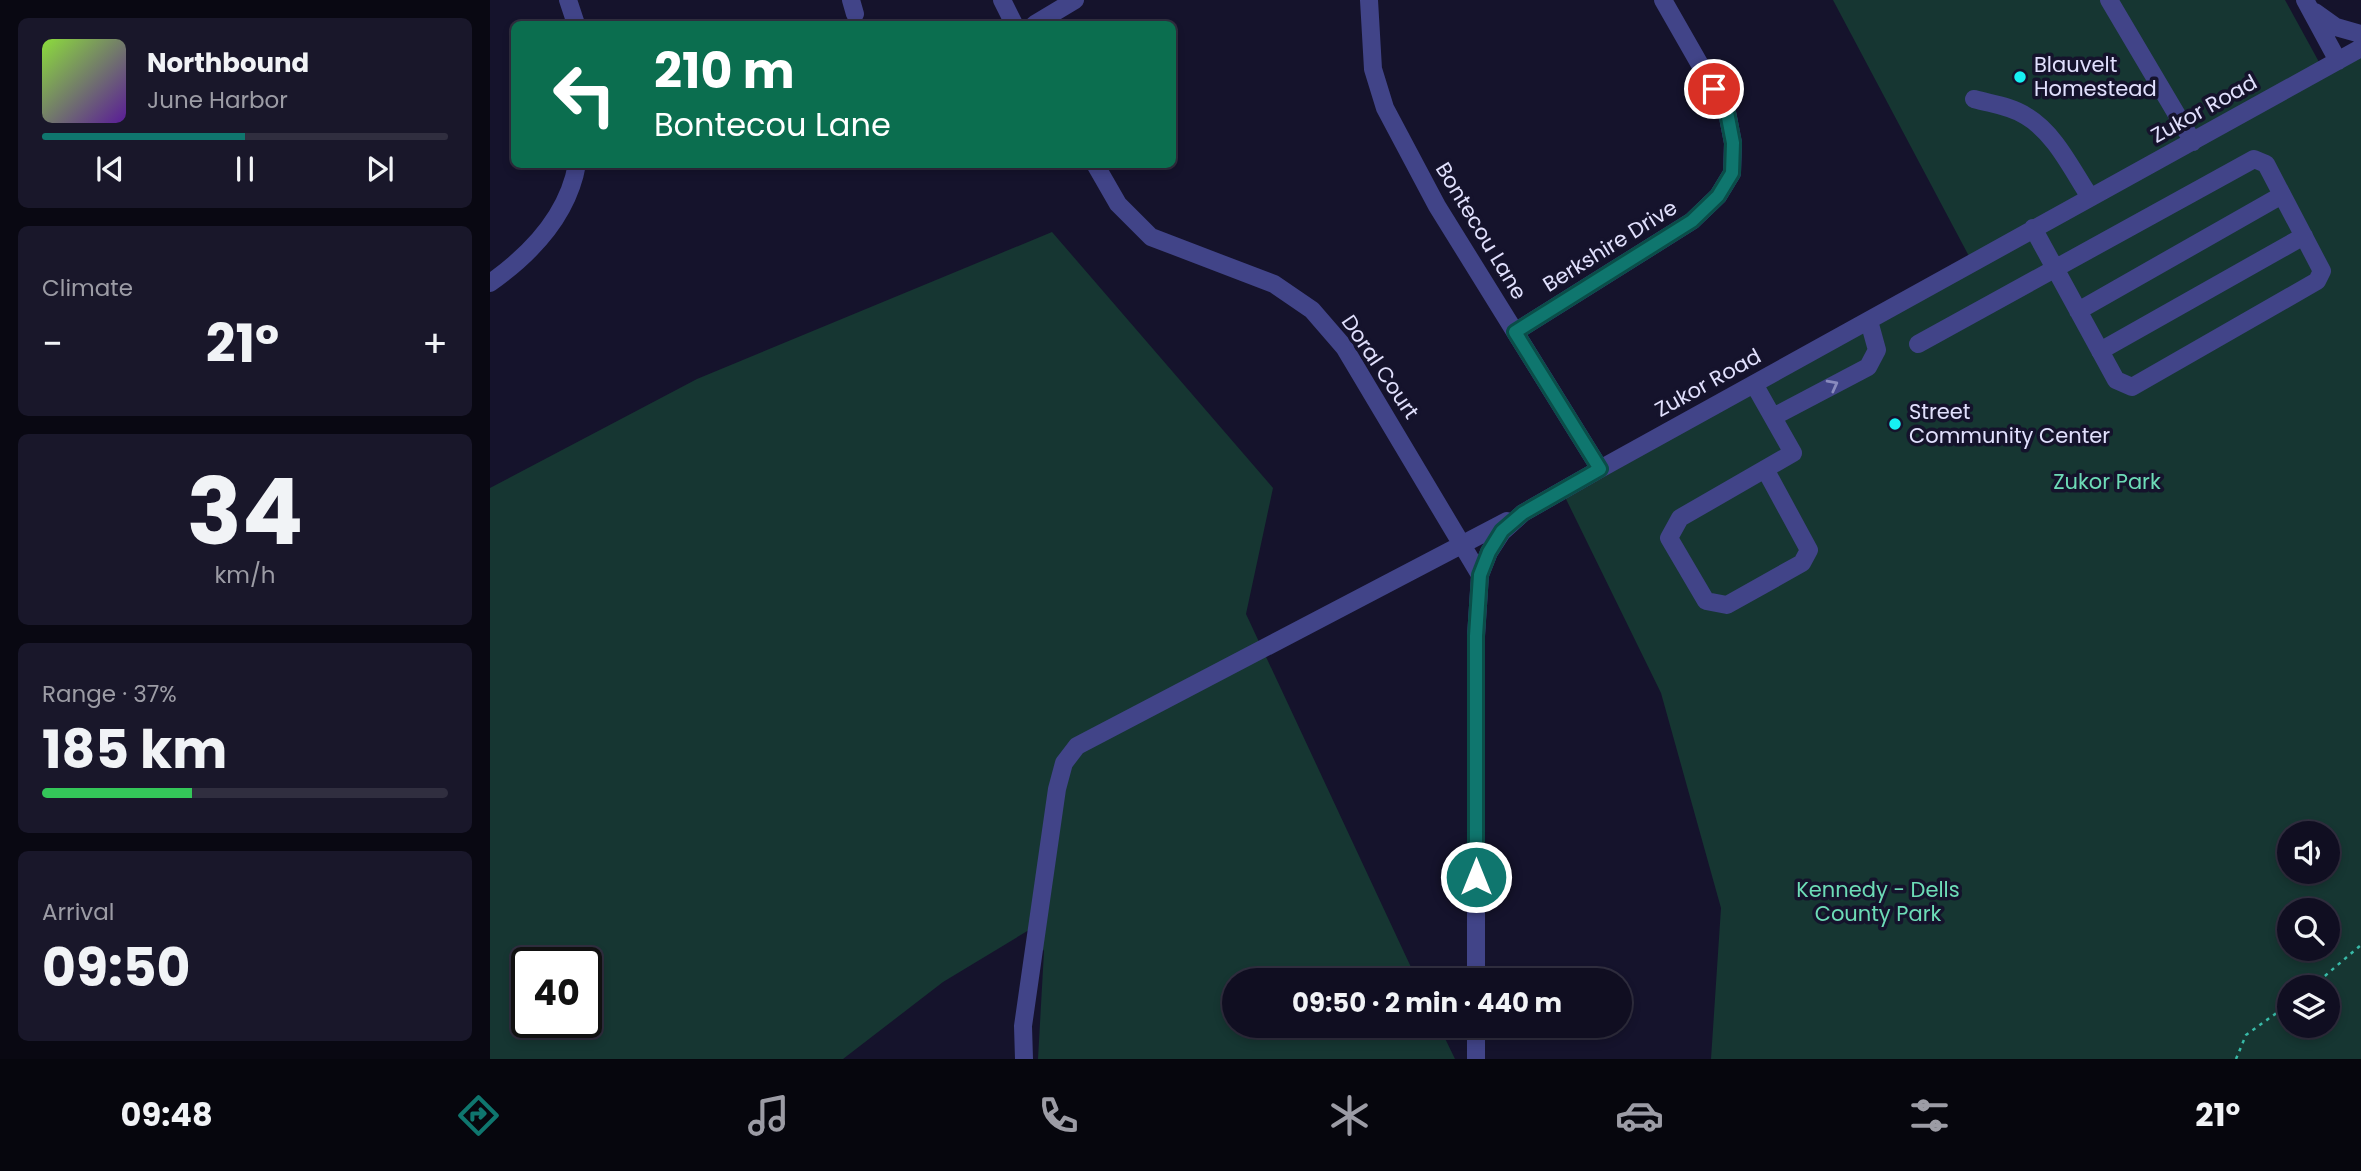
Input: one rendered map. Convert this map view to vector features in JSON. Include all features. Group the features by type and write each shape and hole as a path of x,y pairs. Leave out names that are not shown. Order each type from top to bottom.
{"street":[{"path":"568,0 575,21"},
{"path":"1002,0 1012,21"},
{"path":"1040,21 1074,0"},
{"name":"Bontecou Lane","path":"1369,0 1373,69 1385,108 1437,206 1600,469"},
{"name":"Berkshire Drive","path":"1515,332 1692,221 1718,196 1732,173 1733,143 1727,112 1663,0"},
{"path":"2109,0 2193,142"},
{"path":"2305,0 2328,23 2343,31 2361,34"},
{"path":"2305,0 2338,61"},
{"name":"Zukor Road","path":"1476,968 1476,636 1480,575 1489,552 1502,531 1523,513 1600,469 2361,48"},
{"path":"1974,99 2026,115 2056,146 2090,197"},
{"path":"1918,344 2055,269 2254,159 2266,164 2322,271 2317,281 2132,387 2116,380 2055,269 2033,228"},
{"path":"490,283 531,251 557,219 577,168"},
{"name":"Doral Court","path":"1097,168 1118,204 1151,237 1274,284 1312,310 1343,347 1480,575"},
{"path":"2078,311 2282,195"},
{"path":"2100,351 2304,236"},
{"path":"1773,417 1868,367 1877,350 1869,321"},
{"path":"1754,384 1793,453 1765,469 1680,518 1670,538 1706,601 1727,604 1802,563 1809,550 1765,469"},
{"path":"1024,1059 1023,1026 1057,789 1064,763 1077,746 1523,513"},
{"path":"1476,1038 1476,1059"}],"path":[{"path":"2326,975 2361,945"},
{"path":"2236,1059 2246,1035 2277,1013"}],"green space":[{"path":"1833,0 2285,0 2319,62 1971,260"},
{"name":"Zukor Park","path":"2361,50 2361,1059 1711,1059 1721,908 1661,693 1565,497"},
{"path":"1052,232 1273,488 1246,614 1411,968 1222,968 1222,1038 1445,1038 1455,1059 1038,1059 1044,951 1029,930 943,982 843,1059 490,1059 490,488 697,379"}],"place":[{"name":"Blauvelt Homestead","path":"2020,77"},
{"name":"Street Community Center","path":"1895,424"}],"route":[{"path":"1476,877 1476,636 1480,575 1489,552 1502,531 1523,513 1600,469 1515,332 1692,221 1718,196 1732,173 1733,143 1727,112 1714,89"}],"park label":[{"name":"Kennedy - Dells County Park","path":"1878,902"}]}
